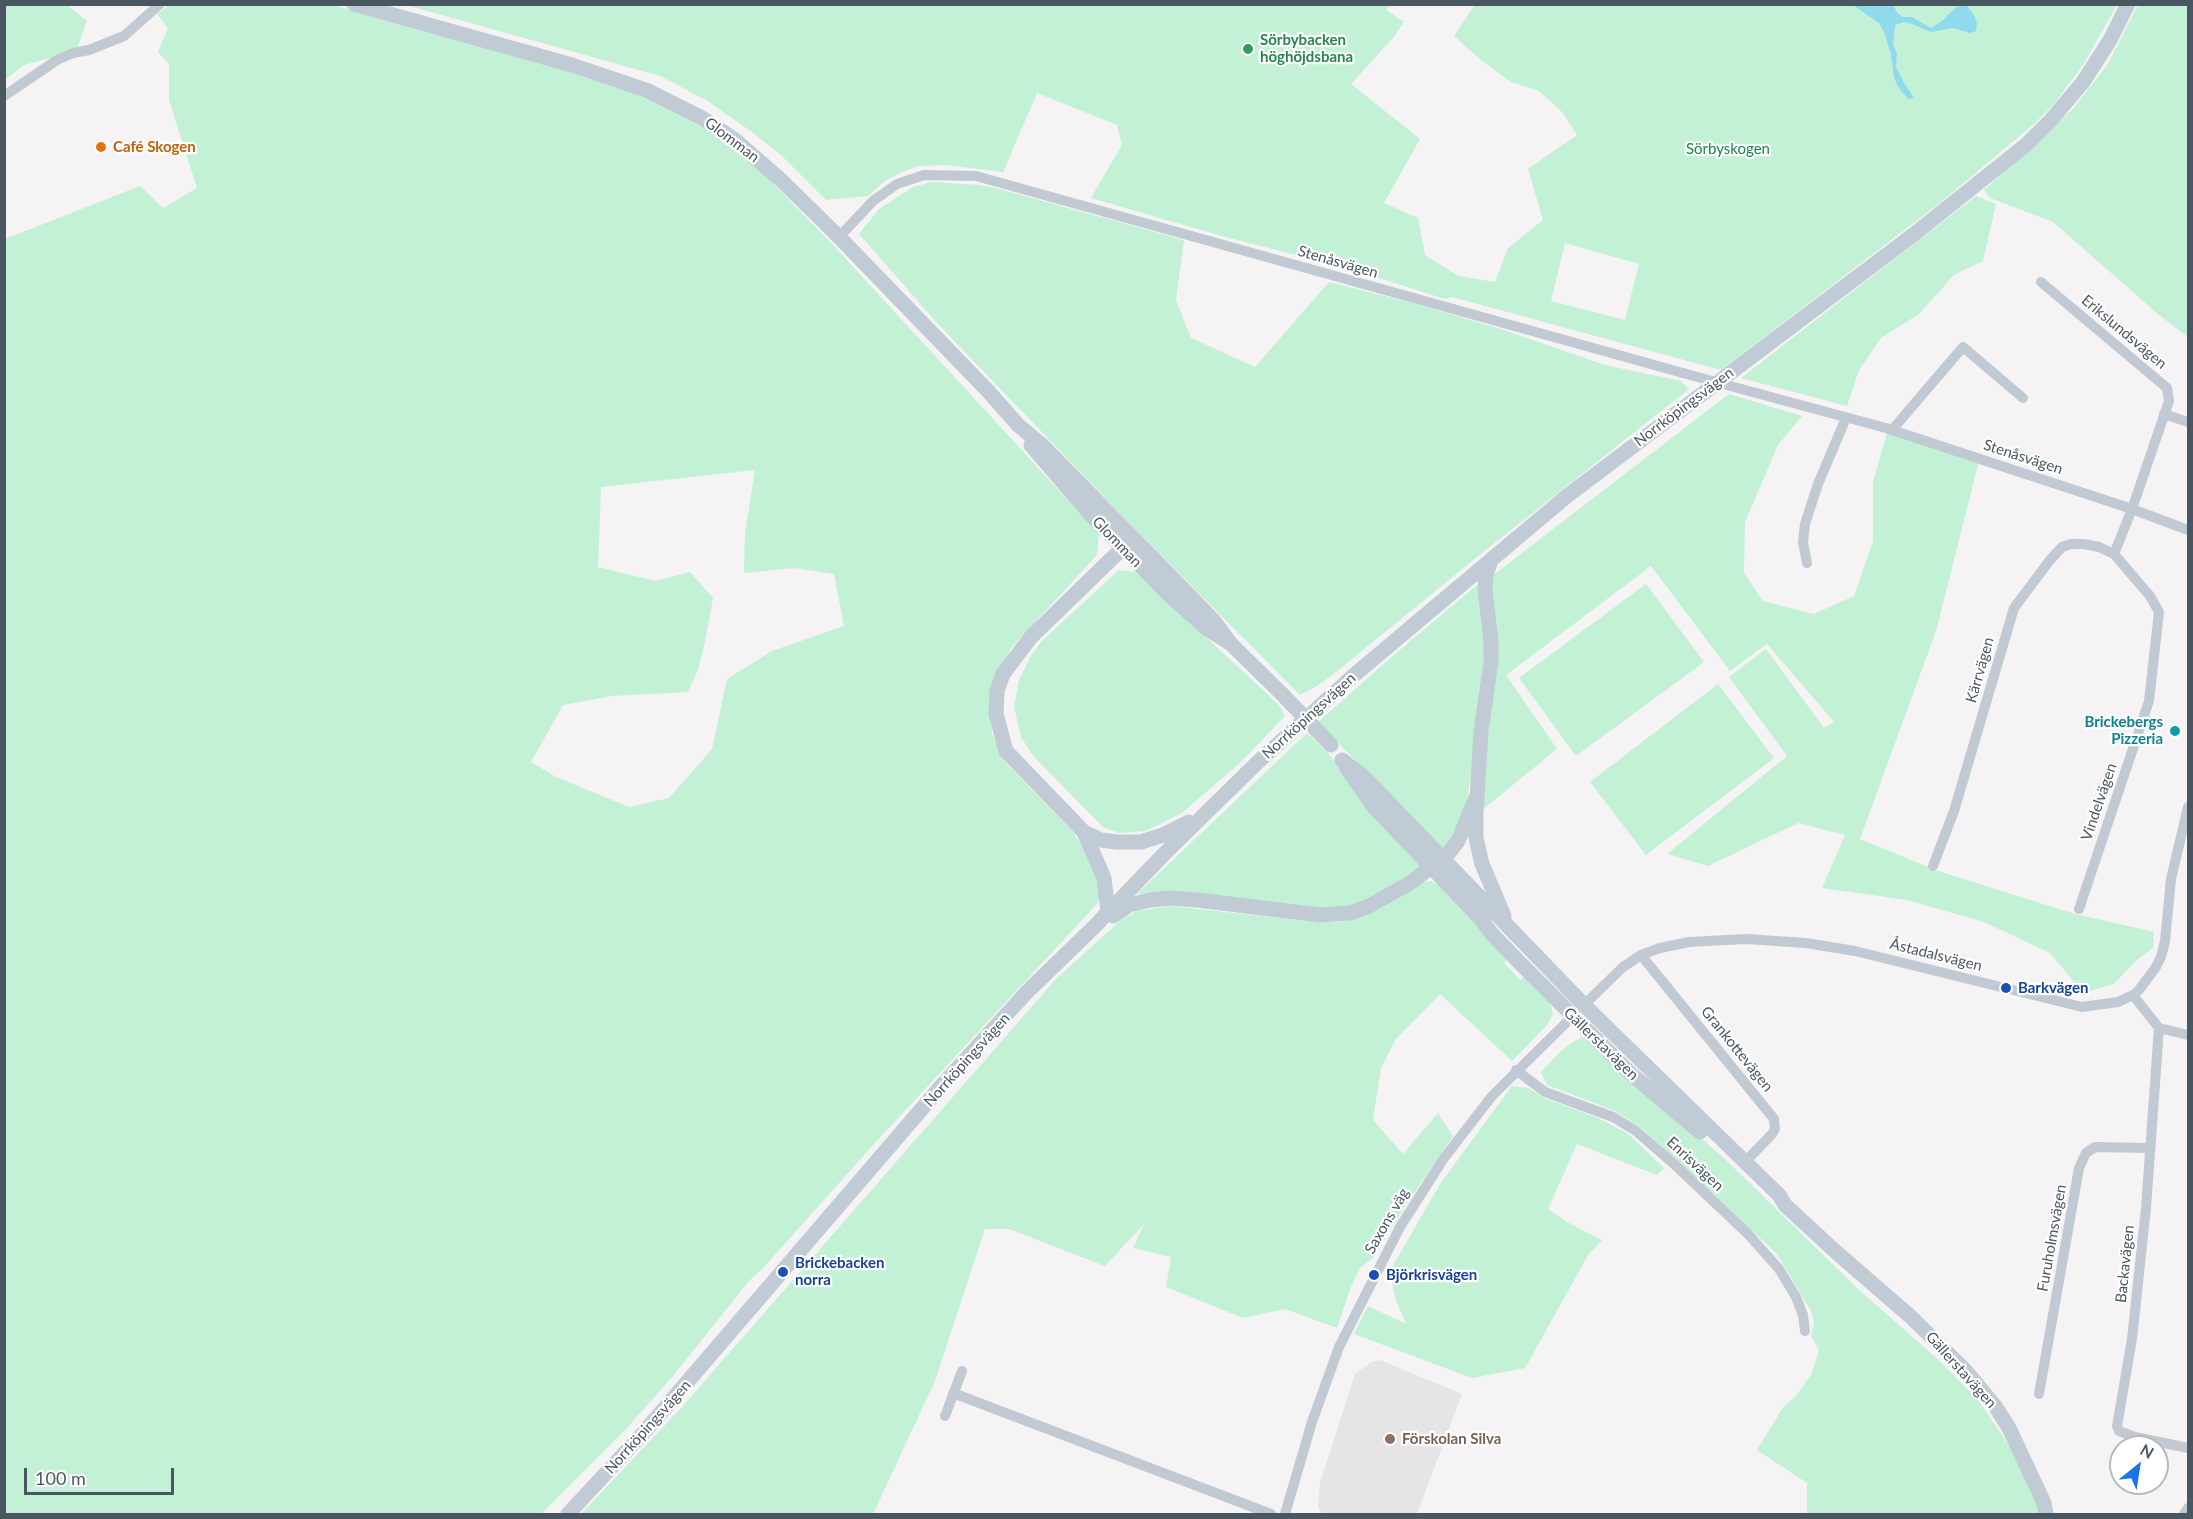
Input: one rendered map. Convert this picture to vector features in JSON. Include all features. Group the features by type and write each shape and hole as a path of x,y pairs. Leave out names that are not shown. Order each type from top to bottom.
{"main road":[{"name":"Glomman","path":"354,4 572,65 646,90 704,119 754,155 839,237 973,375 1018,425 1025,439 1061,482 1128,543 1185,611 1231,644 1331,745 1342,760 1363,776 1436,863"},
{"name":"Norrköpingsvägen","path":"568,1515 646,1430 944,1083 1027,992 1204,814 1353,676 1567,496 1913,235 2027,144 2067,101 2097,61 2128,4"},
{"path":"1108,912 1104,878 1084,832 1006,751 996,714 997,691 1003,675 1031,637 1128,543"},
{"path":"1491,560 1486,574 1485,589 1491,662 1481,731 1476,838 1482,864 1500,909 1513,932"},
{"path":"1093,928 1129,905 1160,899 1197,900 1320,915 1351,913 1387,897 1436,863 1458,841 1477,795"},
{"path":"1084,832 1101,840 1141,842 1163,835 1204,814"},
{"name":"Gällerstavägen","path":"1436,863 1513,932 1584,1005 1779,1195 1785,1205 1911,1317 1965,1370 1995,1406 2009,1428 2044,1503 2046,1515"},
{"name":"Gällerstavägen","path":"1436,863 1572,1017 1630,1073 1730,1158 1773,1201 1785,1205"},
{"path":"1572,1017 1584,1005"}],"street":[{"path":"4,96 57,60 110,43 124,36 160,4"},
{"name":"Stenåsvägen","path":"839,237 873,201 897,184 924,175 976,176 1892,430 2132,509 2188,530"},
{"name":"Erikslundsvägen","path":"2041,282 2167,388 2169,401 2132,509"},
{"path":"1892,430 1963,347 2023,398"},
{"path":"2164,414 2188,422"},
{"path":"1807,563 1803,542 1805,524 1818,484 1846,418"},
{"path":"2114,554 2132,509"},
{"name":"Kärrvägen","path":"1933,866 1954,811 2014,608 2062,547 2084,544 2099,547 2114,554"},
{"name":"Vindelvägen","path":"2079,909 2150,701 2159,612 2156,604 2114,554"},
{"path":"2188,807 2171,879 2161,957 2147,980 2133,995 2159,1028 2188,1035"},
{"name":"Åstadalsvägen","path":"1584,1005 1623,967 1641,955 1660,948 1689,942 1777,940 1855,951 2082,1007 2118,1002 2133,995"},
{"name":"Grankottevägen","path":"1641,955 1774,1119 1775,1129 1772,1134 1745,1162"},
{"name":"Saxons väg","path":"1285,1515 1322,1391 1345,1333 1374,1275 1425,1185 1492,1096 1572,1017"},
{"name":"Backavägen","path":"2159,1028 2146,1208 2132,1339 2117,1426 2124,1434 2188,1448"},
{"name":"Enrisvägen","path":"1516,1070 1545,1092 1613,1118 1636,1131 1675,1165 1747,1233 1779,1269 1796,1296 1803,1315 1805,1331"},
{"name":"Furuholmsvägen","path":"2039,1394 2079,1168 2086,1153 2095,1146 2149,1148"},
{"path":"945,1416 962,1371"},
{"path":"954,1393 1271,1515"},
{"path":"2184,1515 2188,1508"}],"shaded area":[{"name":"Förskolan Silva","path":"1380,1360 1462,1394 1417,1514 1323,1514 1318,1508 1320,1483 1355,1374 1371,1362"}],"green space":[{"path":"5,5 67,5 87,21 76,51 24,65 5,80"},
{"path":"169,5 332,5 569,69 656,101 699,123 751,161 833,245 1099,534 1097,555 1011,648 993,687 989,705 992,733 1004,761 1072,831 1096,866 1101,896 1096,905 749,1281 673,1376 625,1430 541,1514 5,1514 5,239 140,186 163,208 197,188 169,100 169,64 158,52 168,28 157,14","holes":["755,470 745,533 744,573 794,568 834,574 844,626 772,651 727,679 712,749 669,798 629,807 556,777 531,762 563,705 612,696 688,692 698,670 713,598 690,572 655,581 598,567 601,487"]},
{"name":"Sörbyskogen","path":"406,5 1391,5 1386,10 1404,22 1393,38 1351,84 1420,139 1384,203 1418,218 1425,255 1458,276 1495,282 1508,248 1543,220 1528,169 1577,135 1562,112 1539,91 1511,82 1482,61 1454,36 1473,5 2117,5 2083,65 2054,104 2034,124 1941,202 1721,370 1452,297 1445,299 1347,268 1222,236 1091,198 1122,145 1117,125 1037,93 1003,172 946,165 919,166 885,181 868,196 826,200 781,155 752,132 706,100 660,76","holes":["1565,243 1639,264 1625,320 1551,301"]},
{"path":"2138,5 2188,5 2188,337 2159,315 2053,222 1990,198 1984,190 2073,109 2108,64"},
{"path":"932,182 980,185 999,189 1184,240 1176,300 1191,338 1255,367 1329,282 1501,329 1605,365 1681,381 1689,389 1331,676 1300,695 1135,529 938,324 859,234 879,209 913,187"},
{"path":"1976,196 1996,204 1983,261 1954,275 1919,314 1881,338 1859,370 1847,406 1741,378"},
{"path":"1729,394 1802,416 1778,445 1745,522 1744,573 1763,601 1814,614 1854,596 1873,541 1873,482 1887,433 1979,461 1936,631 1860,839 1935,870 2075,914 2154,932 2153,948 2138,959 2114,984 2083,993 2050,953 1984,922 1907,900 1822,888 1845,835 1798,823 1708,866 1667,854 1787,756 1729,677 1766,649 1824,728 1834,722 1767,644 1730,671 1651,566 1506,675 1557,749 1476,815 1495,645 1488,579"},
{"path":"1119,570 1136,572 1279,705 1285,716 1241,762 1182,813 1146,831 1119,833 1103,827 1034,757 1021,737 1014,707 1019,680 1032,654 1043,640"},
{"path":"1646,584 1704,662 1576,756 1519,678"},
{"path":"1477,585 1480,593 1486,664 1467,801 1459,828 1448,845 1441,849 1318,722"},
{"path":"1718,684 1774,758 1646,855 1590,782"},
{"path":"1307,733 1328,753 1377,817 1422,865 1417,871 1350,906 1317,909 1137,894"},
{"path":"1431,881 1445,888 1508,958 1504,963 1520,980 1526,976 1549,999 1553,1014 1548,1024 1512,1061 1440,994 1396,1039 1381,1068 1373,1120 1403,1154 1438,1113 1453,1136 1403,1209 1374,1257 1360,1268 1350,1289 1337,1328 1285,1309 1243,1318 1166,1287 1171,1257 1133,1248 1144,1224 1105,1266 1009,1229 985,1229 935,1381 873,1514 581,1514 682,1407 1056,979 1121,920 1137,911 1170,906 1317,922 1354,920 1423,882"},
{"path":"1581,1037 1592,1042 1728,1162 1857,1288 1942,1363 1979,1401 2010,1447 2033,1492 2040,1514 1807,1514 1807,1483 1757,1450 1784,1406 1796,1396 1812,1373 1819,1350 1811,1336 1814,1322 1811,1311 1777,1254 1643,1129 1615,1111 1547,1085 1541,1072 1562,1050"},
{"path":"1512,1086 1528,1088 1546,1099 1598,1118 1627,1133 1664,1168 1657,1175 1577,1144 1548,1209 1602,1240 1588,1255 1525,1368 1472,1378 1354,1334 1368,1306 1406,1324 1395,1298 1390,1271 1440,1184"}],"water":[{"path":"1853,5 1893,5 1898,14 1903,17 1912,17 1931,28 1956,7 1966,5 1974,15 1977,23 1976,31 1970,33 1953,28 1931,32 1904,22 1895,25 1893,45 1897,53 1896,67 1914,98 1909,99 1900,90 1894,78 1891,55 1879,23"}],"place":[{"name":"Sörbybacken höghöjdsbana","path":"1248,49"},
{"name":"Café Skogen","path":"101,147"},
{"name":"Brickebergs Pizzeria","path":"2175,731"},
{"name":"Barkvägen","path":"2006,988"},
{"name":"Brickebacken norra","path":"783,1272"},
{"name":"Björkrisvägen","path":"1374,1275"},
{"name":"Förskolan Silva","path":"1390,1439"}]}
